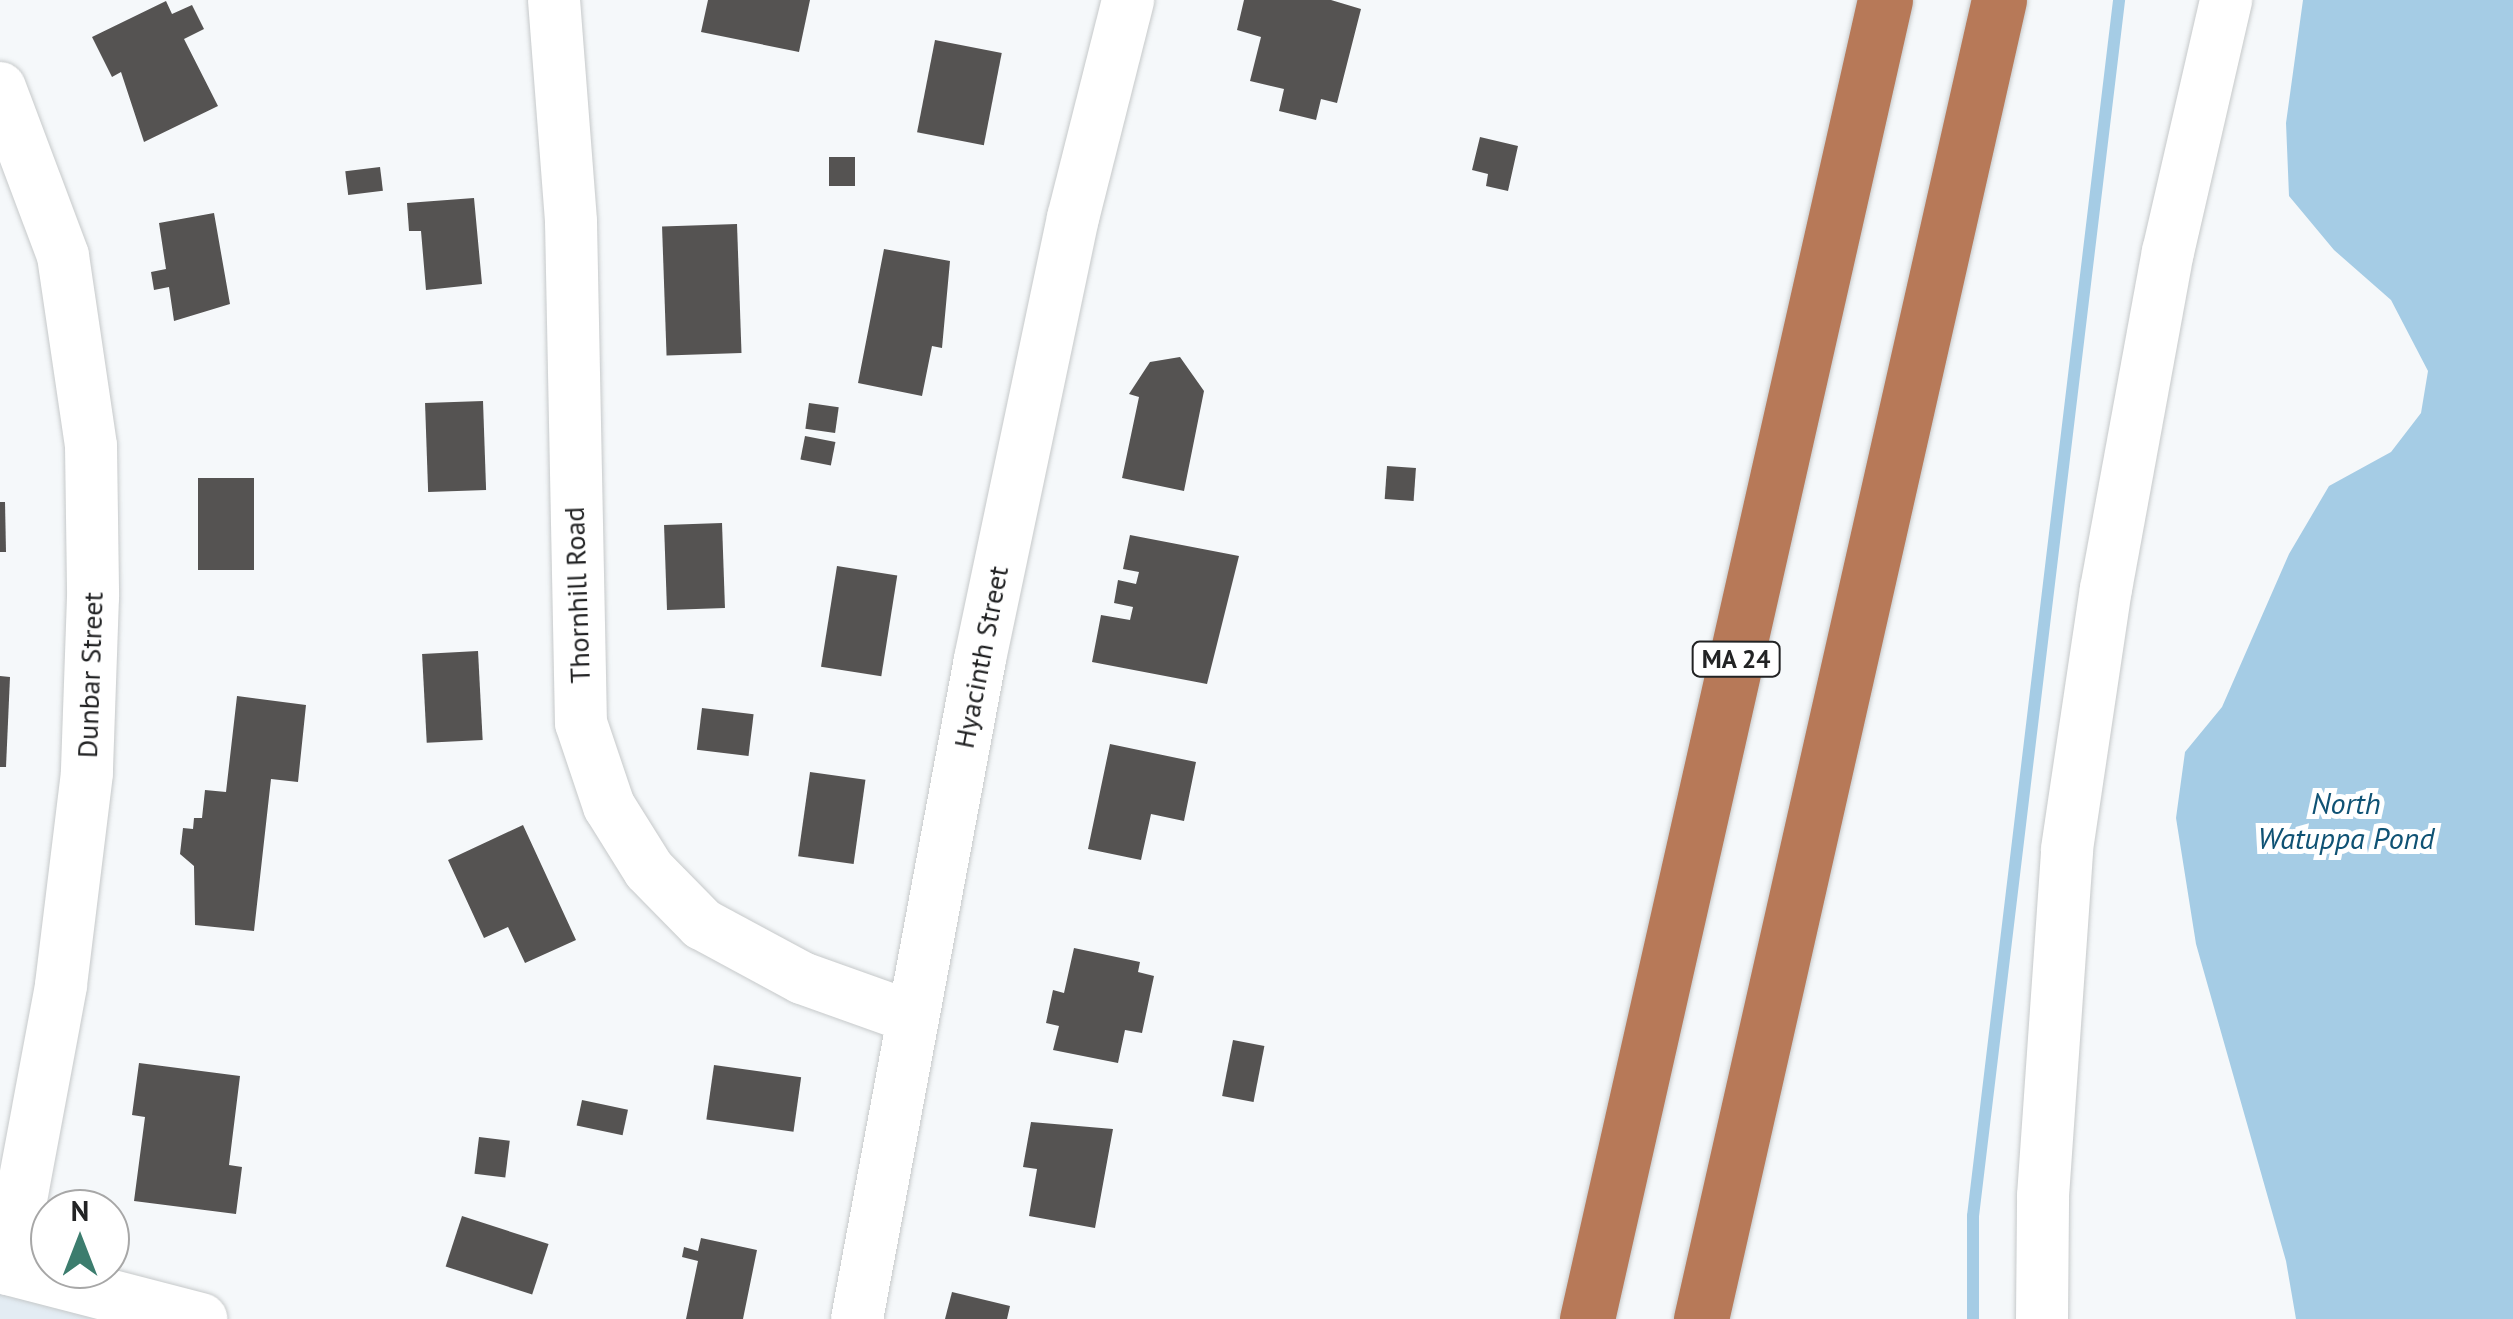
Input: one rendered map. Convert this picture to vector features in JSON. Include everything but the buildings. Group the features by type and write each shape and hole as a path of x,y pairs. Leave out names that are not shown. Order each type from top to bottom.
{"highway":[{"name":"MA 24","path":"1586,1319 1885,0"},
{"path":"1702,1319 1998,0"}],"street":[{"name":"Thornhill Road","path":"554,0 571,222 581,723 608,806 649,870 702,924 802,978 911,1017"},
{"name":"Hyacinth Street","path":"857,1319 911,1017 1073,218 1128,0"},
{"path":"2042,1319 2043,1196 2067,849 2154,327 2226,0"},
{"name":"Dunbar Street","path":"0,88 63,256 91,446 93,597 86,773 61,986 4,1268"},
{"path":"4,1268 201,1319"}],"shaded area":[{"path":"0,1293 110,1319 0,1319"}],"water":[{"name":"North Watuppa Pond","path":"2303,0 2513,0 2513,1319 2296,1319 2286,1261 2196,944 2176,818 2185,752 2222,707 2289,554 2329,486 2391,452 2421,413 2428,371 2391,300 2334,250 2289,196 2286,123"}],"waterway":[{"path":"1973,1319 1973,1216 2119,0"}]}
